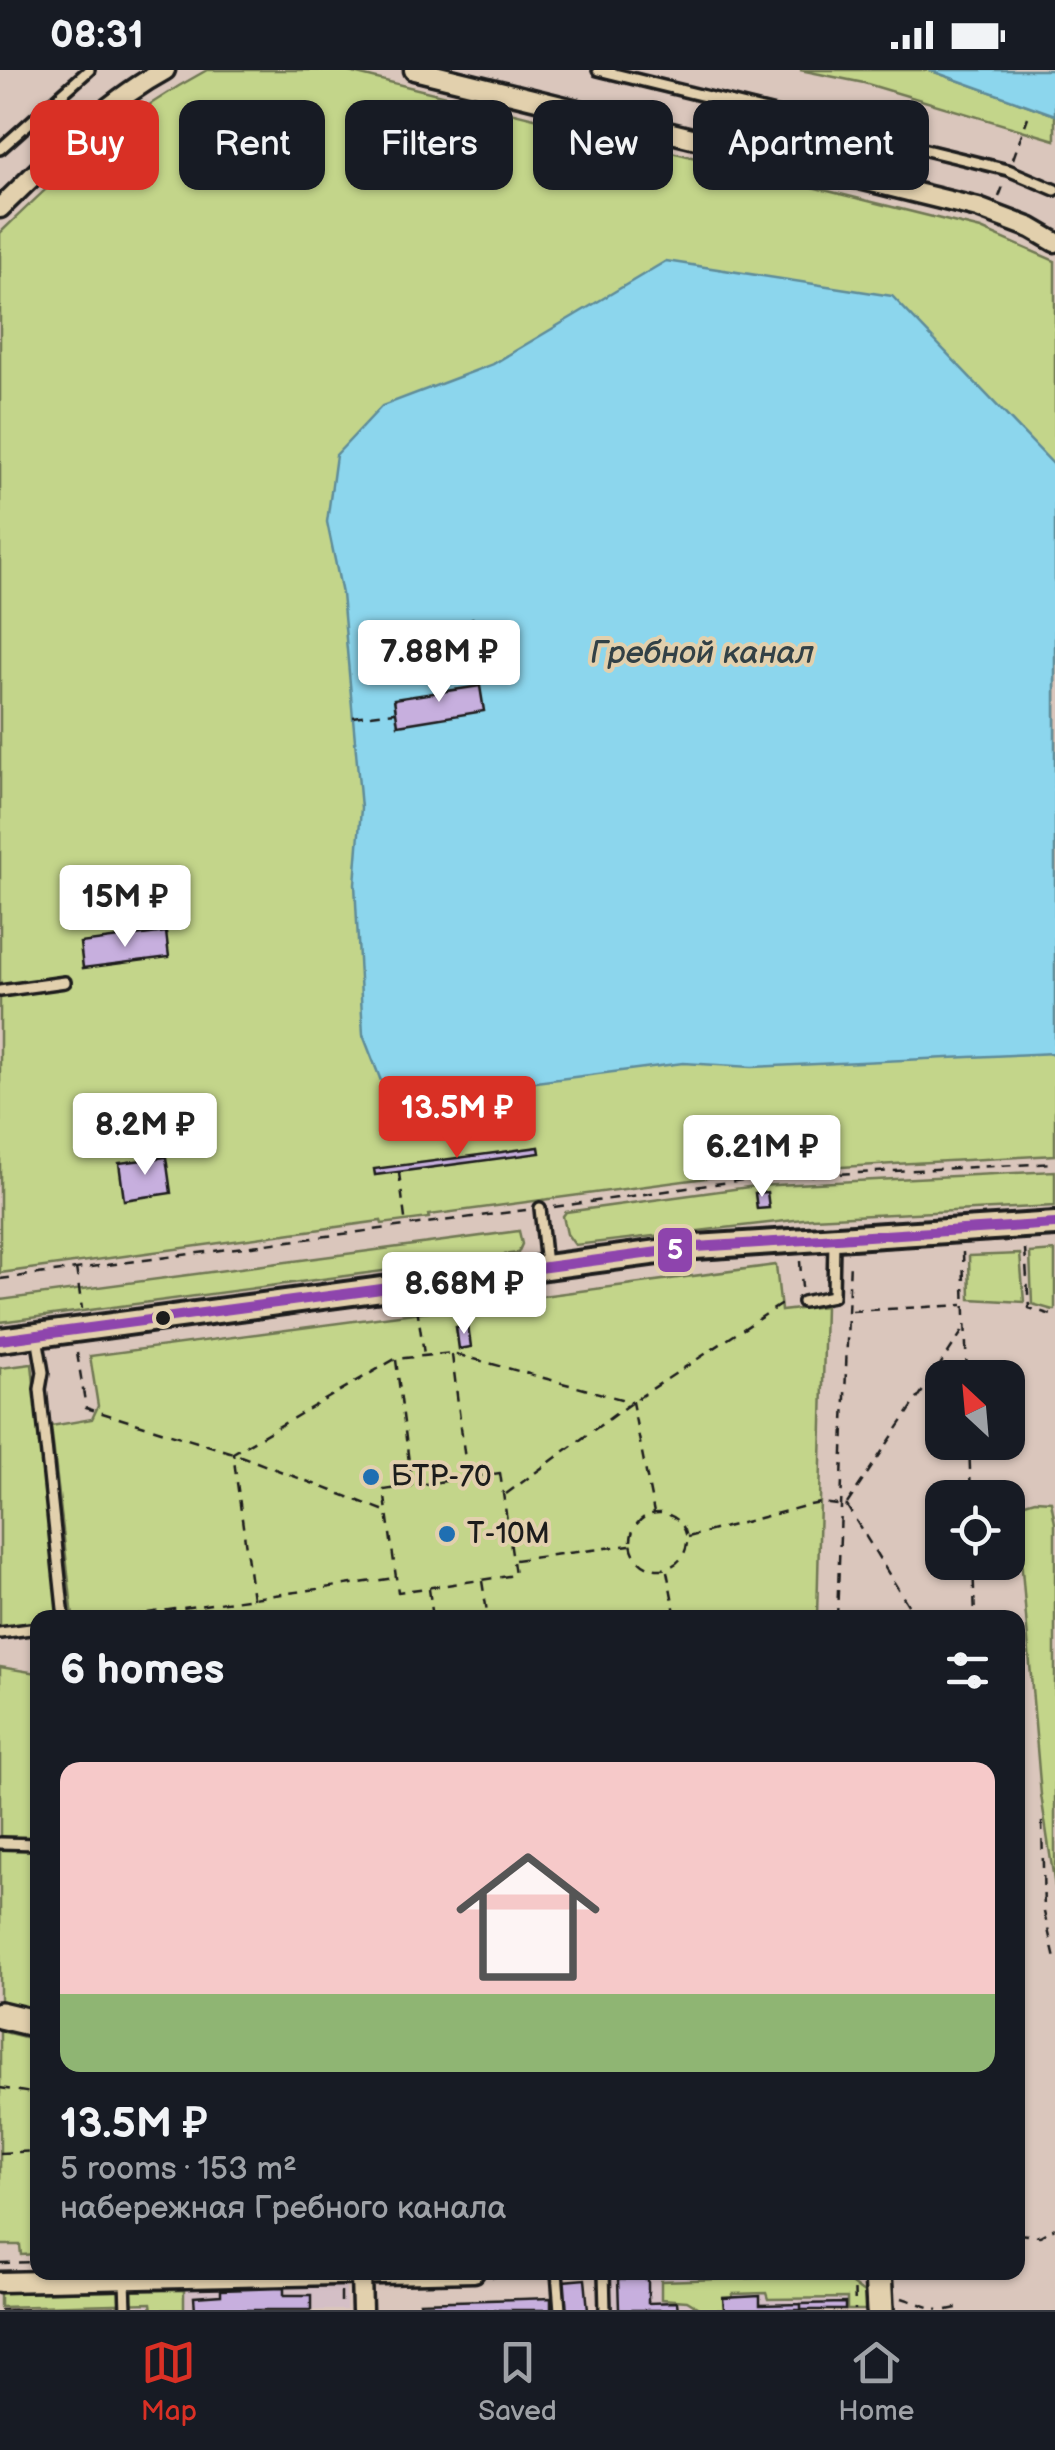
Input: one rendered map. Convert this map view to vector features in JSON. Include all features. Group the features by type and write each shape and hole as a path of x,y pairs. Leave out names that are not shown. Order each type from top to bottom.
{"main road":[{"path":"0,2015 30,2022"}],"street":[{"path":"0,208 80,132 165,70"},
{"path":"414,70 978,208 1055,242"},
{"path":"0,1340 696,1247 1055,1224"},
{"path":"0,2282 124,2280"},
{"path":"361,2280 362,2310"}],"lane":[{"path":"0,149 90,70"},
{"path":"598,70 1008,170 1055,190"},
{"path":"0,990 65,982"},
{"path":"540,1208 546,1266"},
{"path":"803,1302 833,1296 834,1236"},
{"path":"37,1334 44,1372 40,1389 63,1610"},
{"path":"0,1633 30,1629"},
{"path":"0,1842 30,1844"},
{"path":"124,2280 126,2310"},
{"path":"558,2280 560,2310"},
{"path":"604,2280 605,2310"}],"path":[{"path":"472,617 480,686"},
{"path":"353,717 396,712"},
{"path":"399,1174 406,1227"},
{"path":"194,1246 194,1252"},
{"path":"1026,1249 1028,1308 1055,1316"},
{"path":"963,1252 967,1360"},
{"path":"837,1610 850,1257"},
{"path":"504,1496 632,1402 780,1305 803,1302 800,1260"},
{"path":"76,1268 82,1310"},
{"path":"850,1311 966,1304"},
{"path":"417,1306 424,1355"},
{"path":"844,1505 966,1326"},
{"path":"77,1353 86,1408 233,1453 386,1511"},
{"path":"233,1453 396,1359 424,1355 452,1353 632,1402"},
{"path":"452,1353 467,1478"},
{"path":"396,1359 412,1486"},
{"path":"632,1402 654,1513"},
{"path":"233,1453 252,1599"},
{"path":"500,1473 515,1575 398,1592 384,1490 412,1486 500,1473"},
{"path":"688,1538 805,1506 844,1505"},
{"path":"844,1505 911,1610"},
{"path":"654,1513 672,1515 682,1524 688,1538 685,1554 667,1570 652,1569 636,1559 630,1545 639,1520 654,1513"},
{"path":"513,1560 630,1545"},
{"path":"667,1570 674,1610"},
{"path":"171,1610 396,1578"},
{"path":"481,1580 487,1610"},
{"path":"973,1580 974,1610"},
{"path":"429,1588 432,1610"},
{"path":"1042,1822 1044,1912 1055,1959"},
{"path":"0,2088 30,2093"},
{"path":"0,2153 30,2152"},
{"path":"1025,2235 1040,2236 1055,2228"},
{"path":"0,2263 30,2262"},
{"path":"854,2280 855,2310"},
{"path":"888,2303 938,2310"},
{"path":"947,2310 957,2308"}],"shaded area":[{"path":"611,2280 851,2280 851,2310 613,2310"},
{"path":"346,2283 346,2310 139,2310 139,2287"}],"green space":[{"name":"Гребной канал","path":"207,70 341,70 462,100 345,100 345,190 513,190 513,113 533,118 533,190 673,190 673,152 693,157 693,190 824,190 981,229 1055,261 1055,1155 751,1172 0,1273 0,233 45,190 159,190 157,100"},
{"path":"800,70 929,70 1055,115 1055,140 929,100"},
{"path":"1055,1171 1055,1206 812,1218 575,1245 567,1234 563,1216 566,1212 756,1186"},
{"path":"519,1231 522,1244 518,1253 0,1322 0,1300"},
{"path":"1055,1251 1053,1310 1032,1304 1030,1253"},
{"path":"1020,1254 1024,1302 970,1299 969,1256"},
{"path":"776,1265 781,1311 825,1306 817,1610 72,1610 51,1426 92,1419 98,1406 90,1356"},
{"path":"32,1364 58,1610 30,1610 30,1624 0,1627 0,1368"},
{"path":"1051,1501 1055,1523 1055,1887 1041,1795 1023,1580 1025,1503"},
{"path":"0,1667 30,1672 30,2009 0,2003"},
{"path":"0,2031 30,2038 30,2254 21,2255 20,2245 0,2245"},
{"path":"847,2280 868,2296 868,2310 847,2310 847,2298 768,2299 766,2293 733,2294 728,2310 702,2310 687,2301 661,2299 661,2281"},
{"path":"184,2290 184,2310 152,2310 151,2303 0,2307 0,2293"}],"water":[{"path":"929,70 1055,70 1055,115"},
{"name":"Гребной канал","path":"666,261 892,296 1055,466 1055,1053 752,1067 683,1063 415,1095 381,1081 363,1035 355,884 361,808 342,594 327,522 336,455 382,406 493,364"}],"building":[{"path":"480,686 484,711 398,725 394,699"},
{"path":"166,932 169,957 83,968 80,943"},
{"path":"539,1147 540,1153 375,1175 374,1169"},
{"path":"166,1157 171,1193 124,1200 119,1163"},
{"path":"767,1192 769,1208 757,1209 755,1193"},
{"path":"468,1325 471,1347 459,1349 456,1327"},
{"path":"585,2280 588,2310 566,2310 563,2281"},
{"path":"618,2280 648,2280 648,2303 677,2302 678,2310 619,2310"},
{"path":"284,2288 284,2295 311,2295 311,2310 195,2310 194,2297 221,2295 221,2290"},
{"path":"760,2296 760,2305 801,2304 801,2310 724,2310 723,2298"},
{"path":"551,2298 551,2310 389,2310 421,2308 420,2302"},
{"path":"845,2303 845,2310 801,2310 801,2304"},
{"path":"114,2307 114,2310 0,2310"}],"transit line":[{"name":"5","path":"0,1340 696,1247 1055,1224"}],"place":[{"name":"БТР-70","path":"371,1477"},
{"name":"Т-10М","path":"447,1534"}]}
